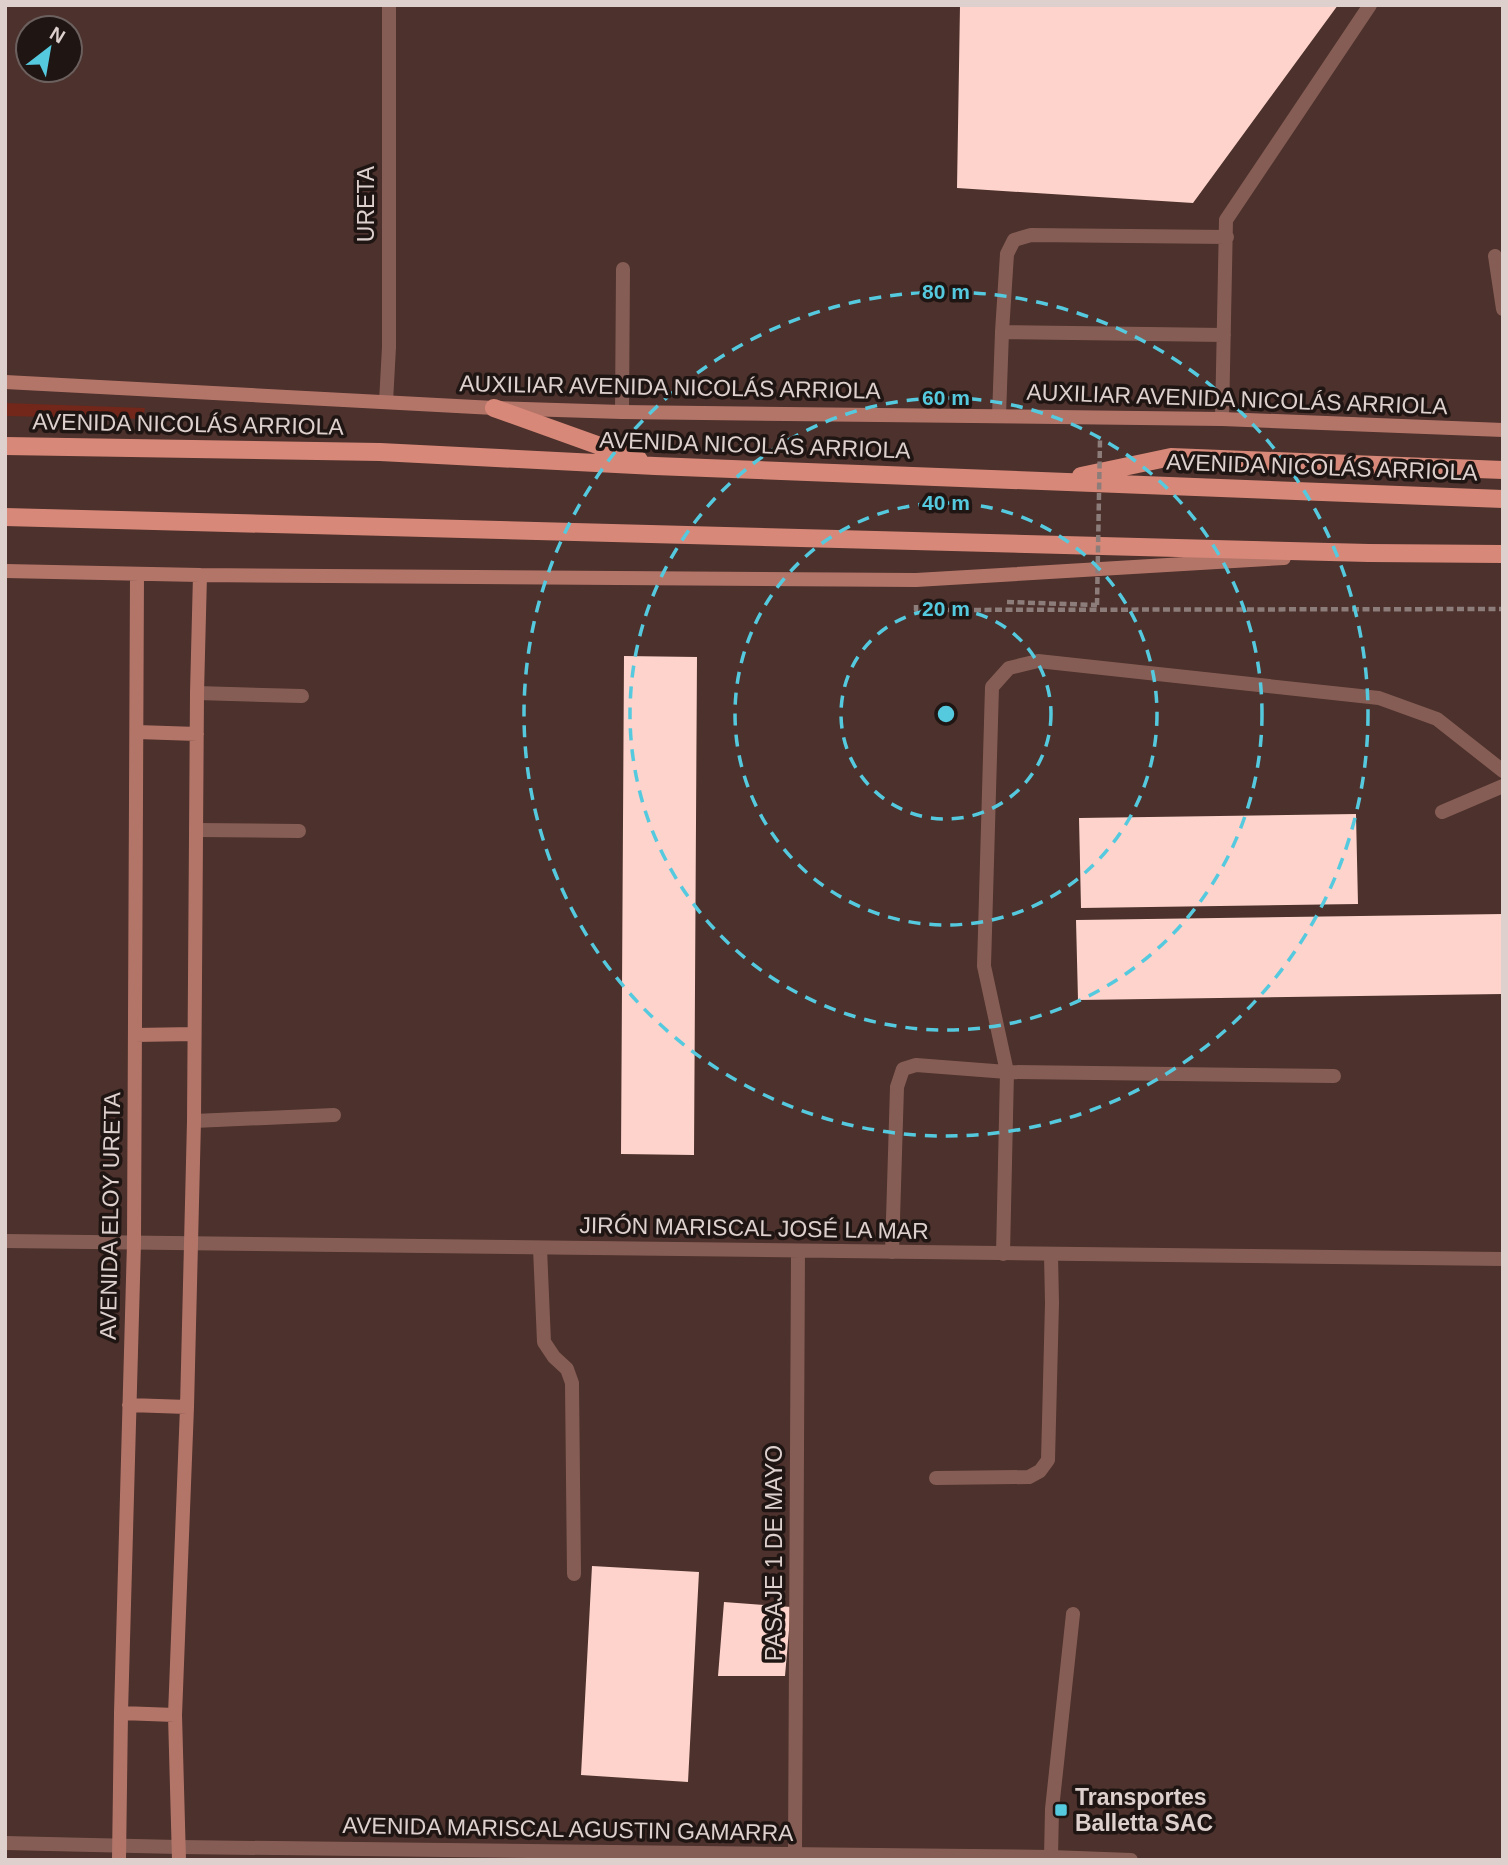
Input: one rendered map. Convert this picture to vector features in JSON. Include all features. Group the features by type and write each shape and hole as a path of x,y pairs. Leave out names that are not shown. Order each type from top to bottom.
{"main road":[{"path":"494,408 655,466"},
{"name":"AVENIDA NICOLÁS ARRIOLA","path":"5,446 380,452 655,466 1503,499"},
{"path":"1053,482 1171,457 1503,470"},
{"path":"5,517 1369,553 1503,554"}],"street":[{"name":"URETA","path":"386,402 389,347 388,5"},
{"path":"1222,419 1226,220 1370,5"},
{"path":"999,416 1007,254 1014,240 1031,235 1227,237"},
{"path":"1494,256 1503,309"},
{"path":"622,412 623,269"},
{"path":"1002,332 1224,335"},
{"name":"AUXILIAR AVENIDA NICOLÁS ARRIOLA","path":"5,382 494,408 1222,419 1503,430"},
{"path":"5,571 916,580 1369,553"},
{"name":"AVENIDA ELOY URETA","path":"119,1853 135,1243 137,574"},
{"path":"179,1853 175,1715 187,1407 194,1121 200,575"},
{"path":"1003,1254 1007,1072 984,965 992,687 1009,668 1038,661 1379,698 1437,719 1503,771"},
{"path":"197,693 302,696"},
{"path":"136,732 197,734"},
{"path":"1442,813 1503,786"},
{"path":"196,830 299,831"},
{"path":"135,1035 194,1034"},
{"path":"892,1252 897,1087 903,1069 916,1065 1007,1072 1334,1076"},
{"path":"194,1121 334,1115"},
{"name":"JIRÓN MARISCAL JOSÉ LA MAR","path":"5,1241 1503,1259"},
{"path":"540,1248 544,1342 554,1357 567,1368 572,1383 575,1574"},
{"name":"PASAJE 1 DE MAYO","path":"795,1855 798,1251"},
{"path":"936,1478 1030,1476 1040,1471 1048,1460 1051,1254"},
{"path":"129,1405 187,1407"},
{"path":"1051,1857 1052,1809 1073,1614"},
{"path":"121,1713 175,1715"},
{"name":"AVENIDA MARISCAL AGUSTIN GAMARRA","path":"5,1843 119,1853 795,1855 1131,1860"}],"path":[{"path":"1097,605 1100,440"},
{"path":"916,610 1503,609"}],"shaded area":[{"path":"5,5 1503,5 1503,1860 5,1860"},
{"path":"5,403 145,408 143,419 5,416"}],"building":[{"path":"960,5 1338,5 1193,203 957,188"},
{"path":"624,656 697,657 694,1155 621,1154"},
{"path":"1356,814 1358,904 1081,908 1079,818"},
{"path":"1503,914 1503,994 1078,1000 1076,920"},
{"path":"592,1566 699,1572 688,1782 581,1775"},
{"path":"724,1602 791,1607 785,1676 718,1676"}],"place":[{"name":"Transportes Balletta SAC","path":"1061,1810"}]}
